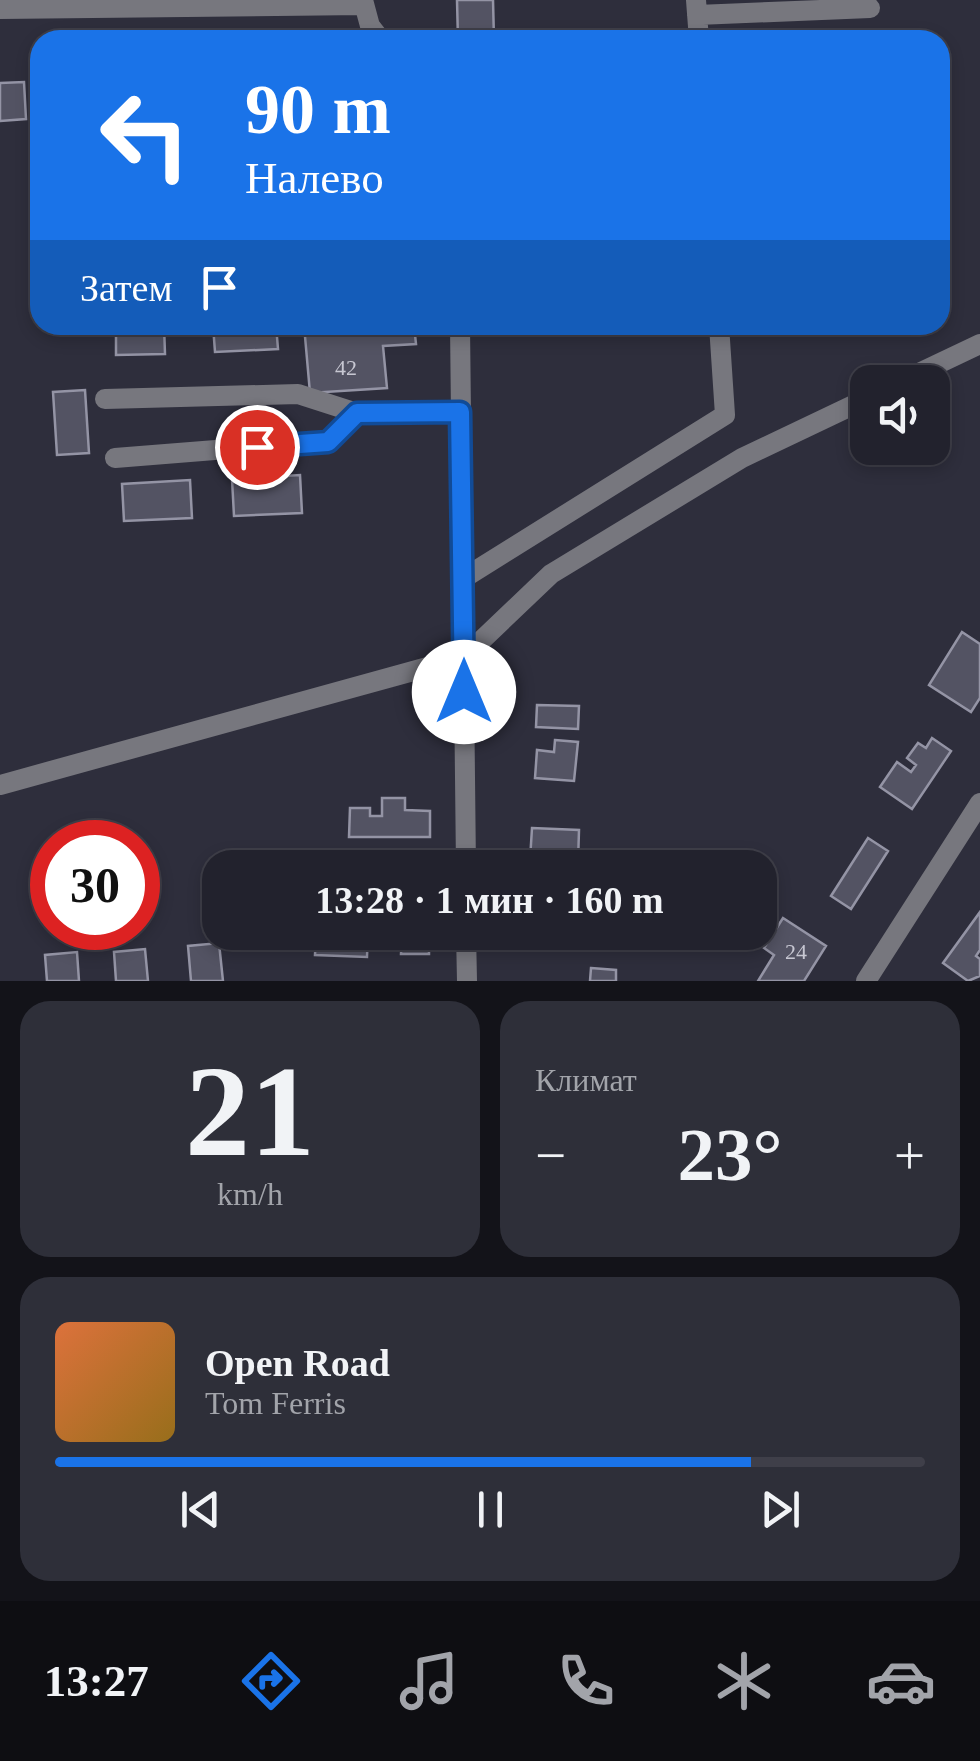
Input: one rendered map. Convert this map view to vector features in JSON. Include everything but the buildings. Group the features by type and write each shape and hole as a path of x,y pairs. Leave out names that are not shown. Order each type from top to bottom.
{"street":[{"path":"0,9 363,2 376,30"},
{"path":"697,8 870,8"},
{"path":"460,335 466,850"},
{"path":"464,578 725,415 720,335"},
{"path":"936,365 980,344"},
{"path":"105,399 298,394 357,413 460,412"},
{"path":"0,785 464,657 551,574 742,458 850,407"},
{"path":"115,458 328,442 357,413"},
{"path":"866,981 980,804"},
{"path":"466,950 466,981"}],"route":[{"path":"257,447 328,442 357,413 460,412 464,692"}]}
